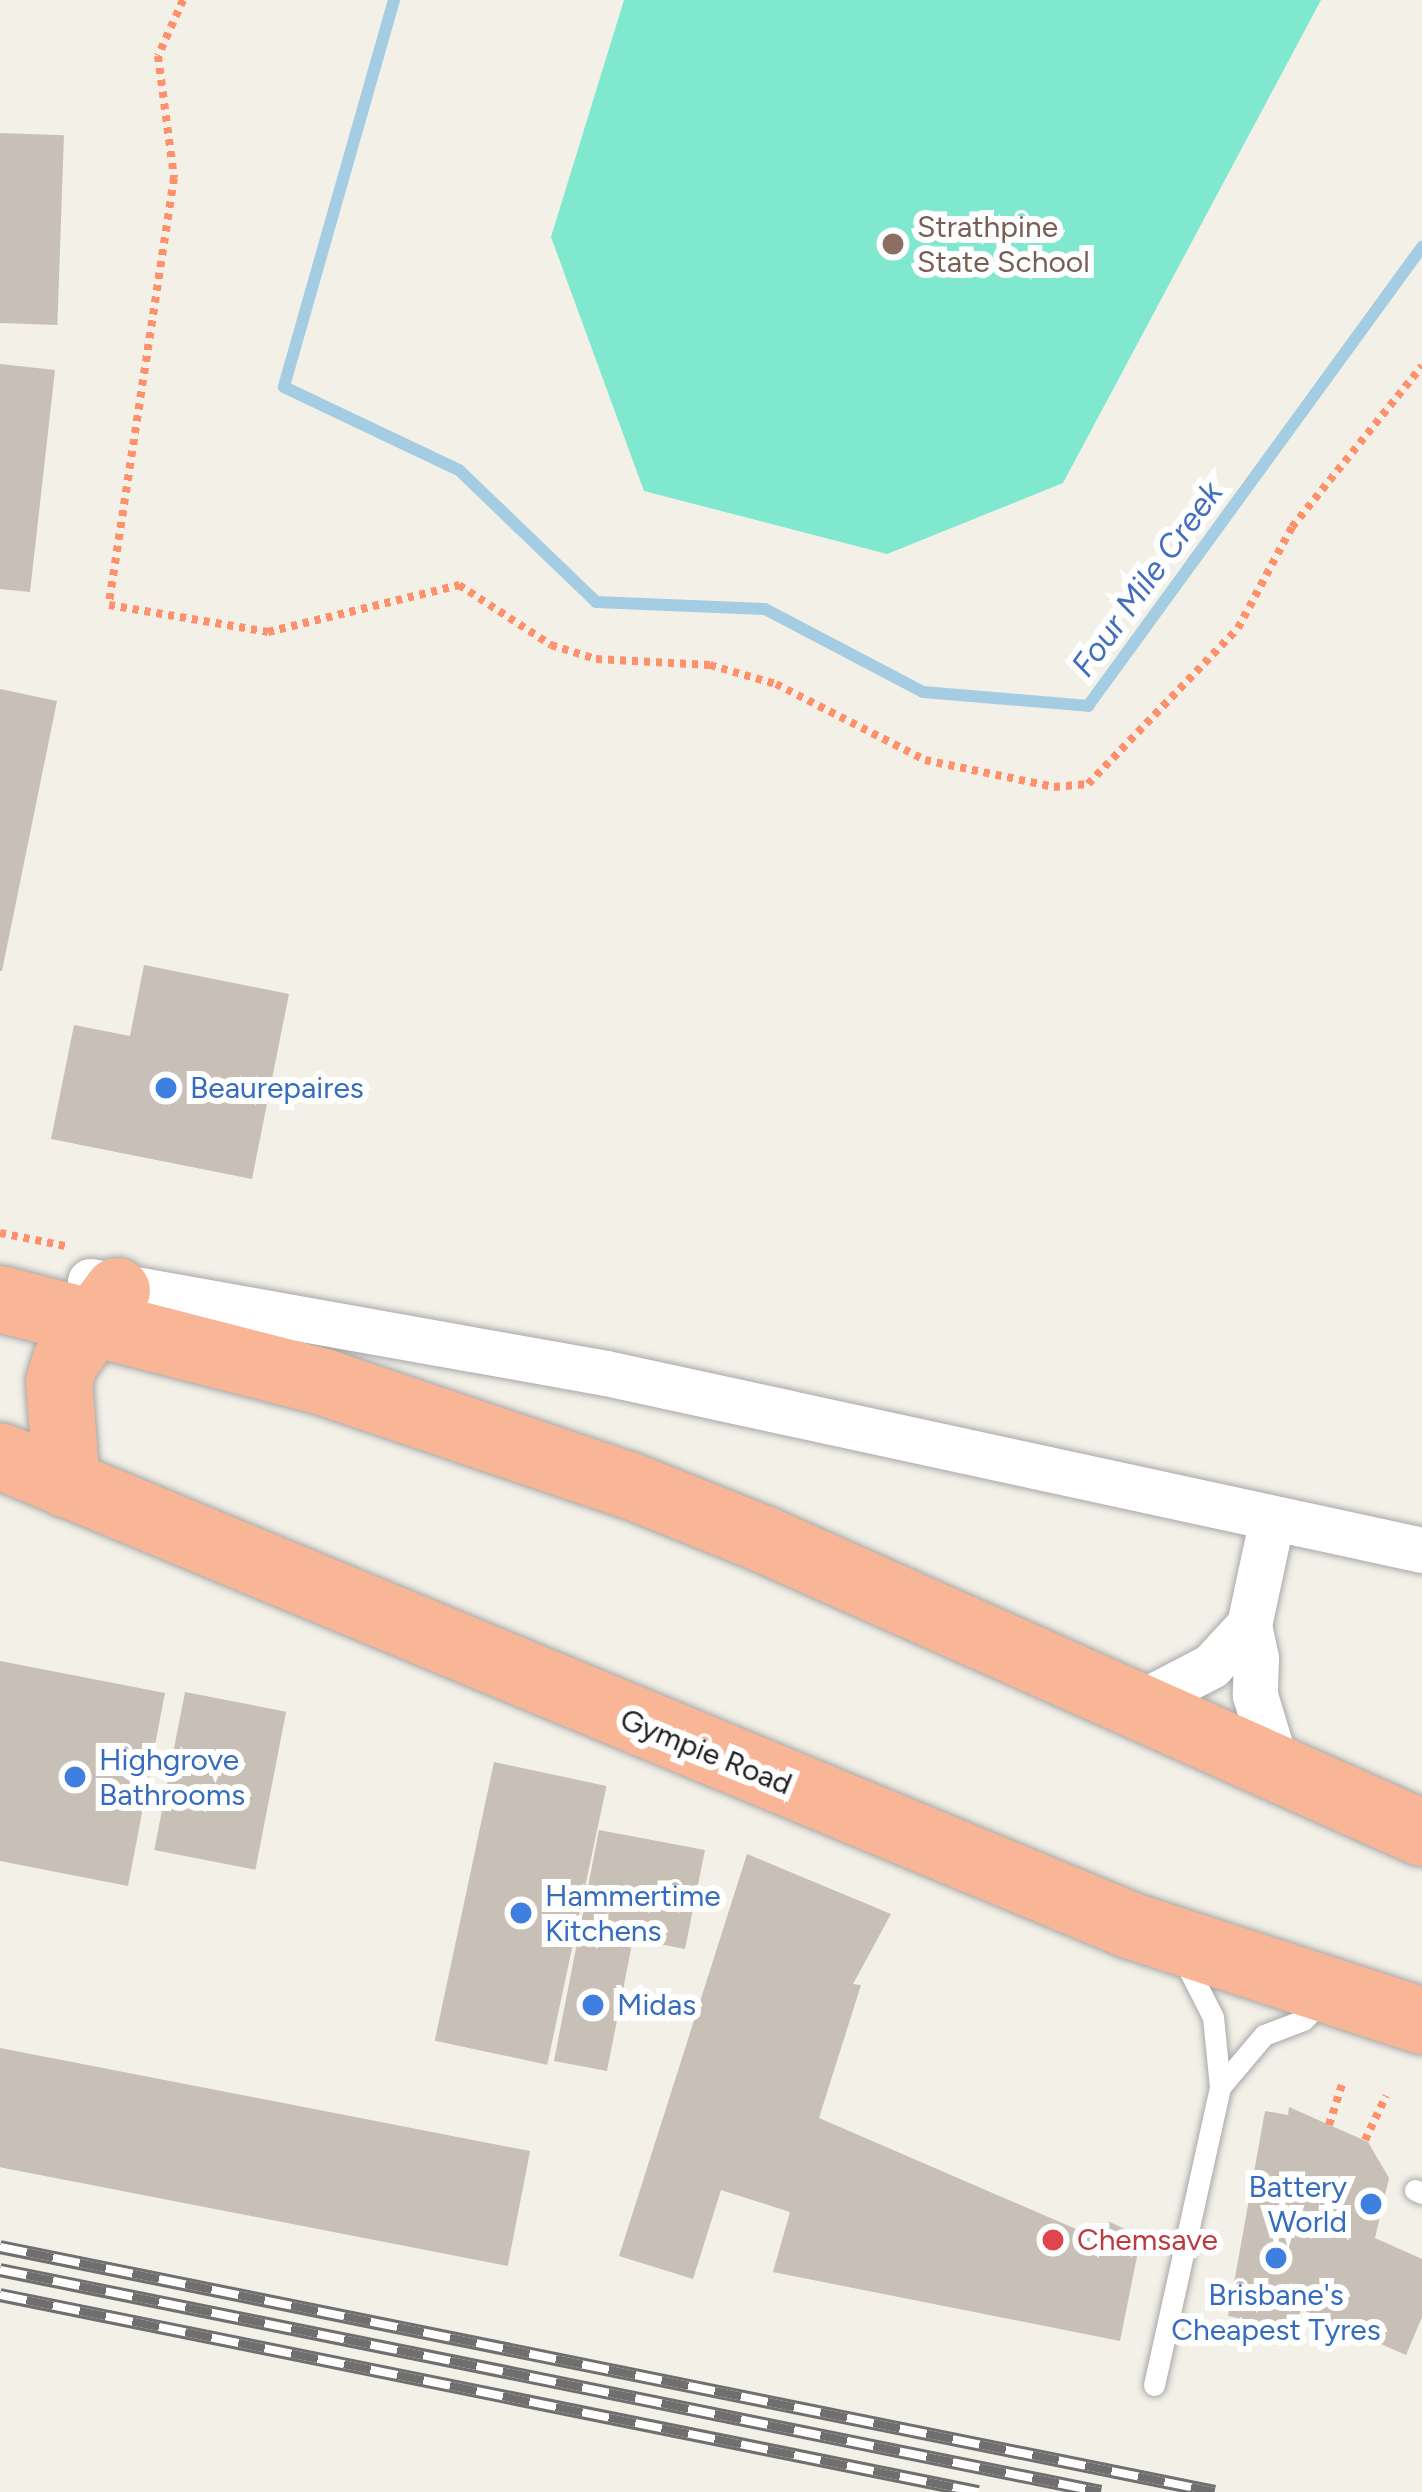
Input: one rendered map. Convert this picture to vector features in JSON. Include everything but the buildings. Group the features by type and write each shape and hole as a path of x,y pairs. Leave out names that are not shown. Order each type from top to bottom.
{"highway":[{"path":"67,1484 59,1382 65,1362 64,1303 326,1383 631,1486 1422,1833"},
{"name":"Gympie Road","path":"0,1456 1174,1942 1328,1995 1422,2021"}],"street":[{"path":"64,1303 413,1337 606,1373 1422,1550"},
{"path":"1272,1518 1249,1625 1255,1694 1278,1771"},
{"path":"1136,1705 1211,1666 1249,1625"}],"lane":[{"path":"1154,2385 1220,2087 1213,2017 1174,1942"},
{"path":"1220,2087 1264,2035 1303,2020 1328,1995"}],"path":[{"path":"183,0 158,56 174,178 109,605 268,632 459,586 551,645 596,659 710,664 776,684 925,760 1054,787 1088,784 1238,628 1292,527 1422,366"},
{"path":"1329,2125 1343,2081"},
{"path":"1365,2140 1386,2096"}],"green space":[{"name":"Strathpine State School","path":"624,0 1321,0 1063,483 887,554 644,491 551,237"}],"waterway":[{"name":"Four Mile Creek","path":"394,0 284,387 459,470 596,602 765,609 923,692 1088,706 1422,247"}],"railway":[{"path":"0,2247 1215,2492"},
{"path":"0,2270 1101,2492"},
{"path":"0,2295 978,2492"}],"place":[{"name":"Strathpine State School","path":"893,244"},
{"name":"Beaurepaires","path":"166,1088"},
{"name":"Highgrove Bathrooms","path":"75,1777"},
{"name":"Hammertime Kitchens","path":"521,1913"},
{"name":"Midas","path":"593,2005"},
{"name":"Battery World","path":"1371,2204"},
{"name":"Chemsave","path":"1053,2240"},
{"name":"Brisbane's Cheapest Tyres","path":"1276,2258"}]}
